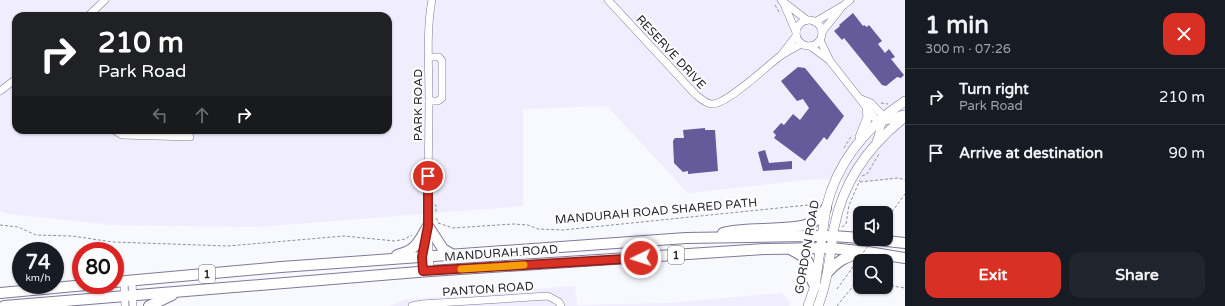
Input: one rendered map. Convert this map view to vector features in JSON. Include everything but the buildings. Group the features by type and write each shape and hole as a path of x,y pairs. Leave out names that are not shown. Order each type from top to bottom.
{"highway":[{"path":"712,237 732,230 790,228 802,225 818,219 821,207"},
{"path":"375,260 407,252 415,247 428,224 443,248 453,255"},
{"name":"MANDURAH ROAD","path":"124,282 282,267 712,237 833,236 853,237"},
{"path":"893,242 905,243"},
{"name":"MANDURAH ROAD","path":"4,306 98,298 129,301 180,292 427,271 788,249 831,248 905,258"},
{"path":"788,249 800,254 806,259 810,268 810,278 814,286"},
{"path":"828,272 838,261 847,256 868,252"},
{"path":"0,293 72,286"},
{"path":"149,306 180,292"},
{"path":"98,298 109,306"}],"main road":[{"name":"GORDON ROAD","path":"808,306 814,286 822,236 821,207 847,158 858,142 881,120 905,101"},
{"path":"858,142 868,117 868,109"},
{"name":"GORDON ROAD","path":"818,306 828,272 835,224 846,190 859,165 876,143 905,116"}],"street":[{"path":"92,12 105,0"},
{"name":"PARK ROAD","path":"426,0 430,9"},
{"name":"PARK ROAD","path":"427,271 429,57 430,9 432,0"},
{"name":"RESERVE DRIVE","path":"608,0 695,94 703,101 711,104 719,103 730,97 781,55 801,44"},
{"path":"810,46 814,45 820,40 822,32 844,5 850,0"},
{"path":"782,1 811,21 818,24 822,32"},
{"path":"782,1 801,44 810,46 830,61"},
{"path":"796,34 800,24 811,21 844,5"},
{"name":"RESERVE DRIVE","path":"781,55 796,34"},
{"path":"820,40 830,61 868,109 881,120 890,120 900,115 905,116"},
{"path":"429,57 439,57 442,61 442,98 438,101 429,100"},
{"path":"0,91 12,81"},
{"path":"861,99 871,103 881,120 876,143"},
{"path":"120,134 190,137"},
{"path":"124,282 129,301"},
{"name":"PANTON ROAD","path":"412,306 422,304 548,296 559,302 561,306"}],"path":[{"path":"775,0 775,5 782,16"},
{"path":"876,102 888,104"},
{"path":"842,152 852,134"},
{"path":"860,177 868,174 880,152"},
{"path":"842,228 846,224 849,205 860,182 898,178 905,180"},
{"path":"893,211 905,194"},
{"name":"MANDURAH ROAD SHARED PATH","path":"428,224 439,224 454,228 513,224 528,225 538,229 563,230 821,207"},
{"path":"0,225 18,227 36,235 72,236 113,242 228,246 344,236 395,241 412,235"},
{"path":"837,289 867,246"},
{"path":"837,306 853,286"},
{"path":"893,286 905,288"}],"shaded area":[{"path":"0,0 905,0 905,178 867,182 815,179 688,193 607,106 523,109 523,206 257,227 114,225 8,214 0,211"},
{"path":"575,286 577,305 668,303 782,293 790,302 789,306 391,306 403,300"}],"slow traffic":[{"path":"461,269 524,265"}],"route":[{"path":"428,176 428,226 422,257 423,271 641,258"}]}
